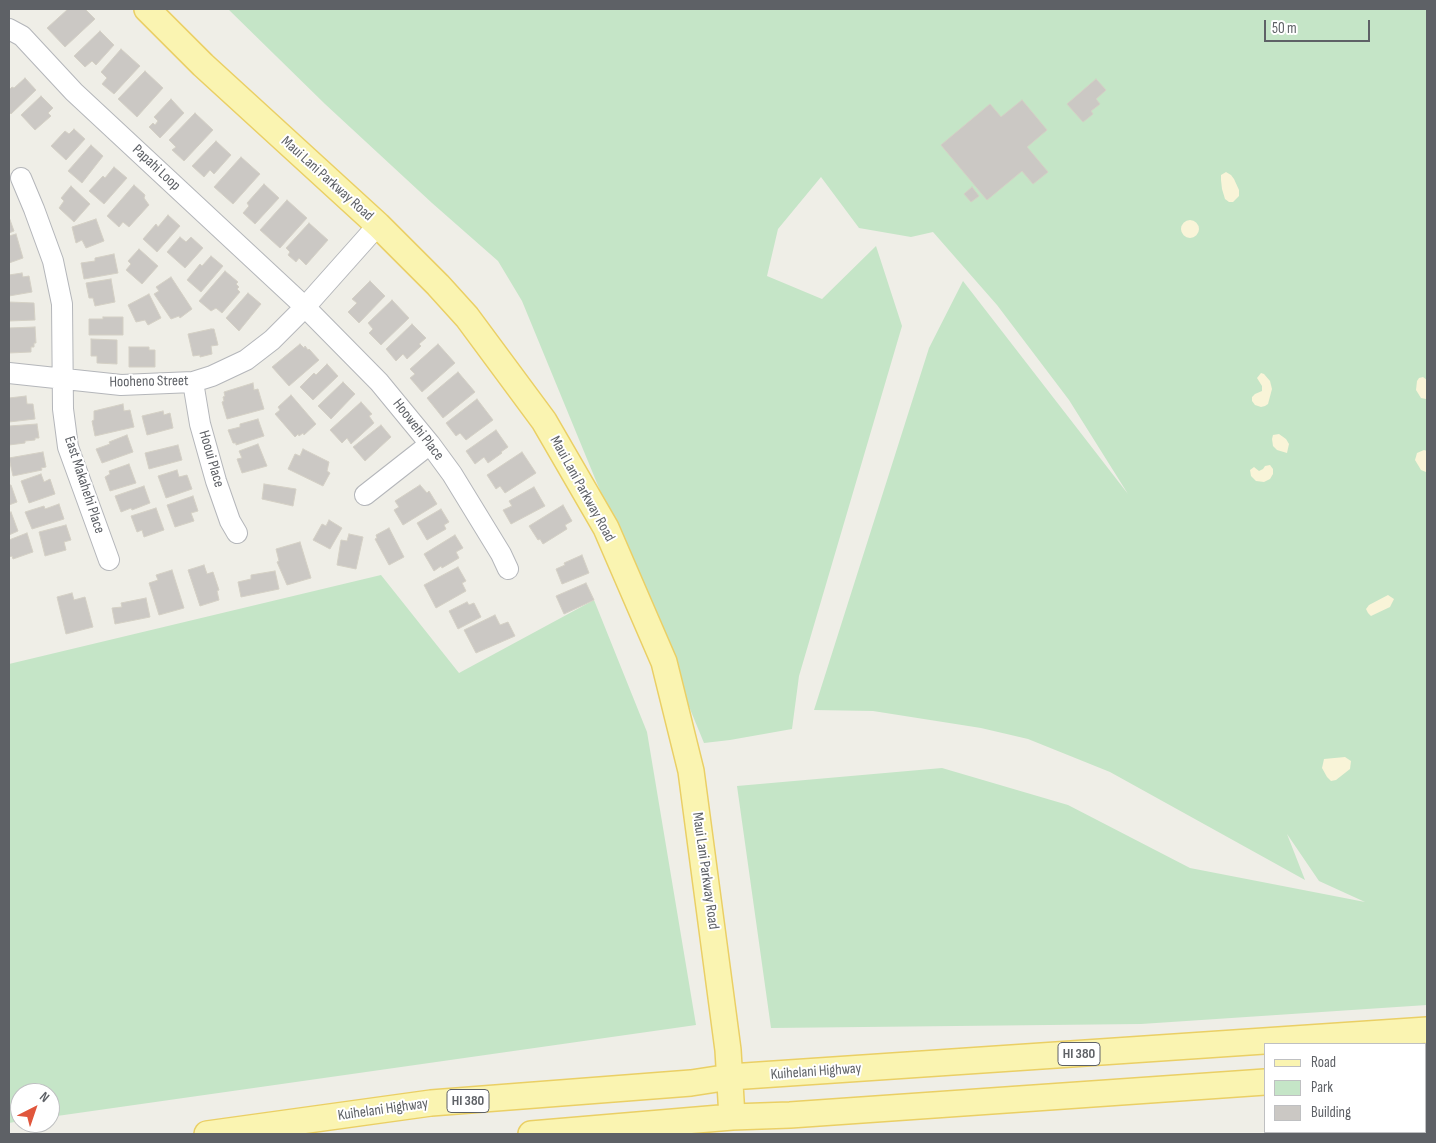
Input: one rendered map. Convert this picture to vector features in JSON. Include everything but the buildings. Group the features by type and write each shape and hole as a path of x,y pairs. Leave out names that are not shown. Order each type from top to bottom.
{"main road":[{"name":"Maui Lani Parkway Road","path":"147,9 203,65 378,225 467,317 544,421 606,528 664,662 692,771 715,942 730,1077 732,1117"},
{"name":"Kuihelani Highway","path":"207,1134 431,1103 691,1083 730,1077 1427,1030"},
{"path":"531,1134 732,1117 1264,1082"}],"street":[{"name":"Papahi Loop","path":"9,29 22,36 74,92 306,307"},
{"name":"East Makahehi Place","path":"21,178 53,261 62,304 63,410 68,447 109,560"},
{"name":"Hooheno Street","path":"9,373 121,385 193,382 212,376 246,360 272,340 306,307 378,225"},
{"name":"Hoowehi Place","path":"306,307 339,339 384,388 430,444 452,474 501,554 508,570"},
{"name":"Hooui Place","path":"193,382 200,424 216,481 230,521 238,533"},
{"path":"365,495 430,444"}],"green space":[{"path":"228,9 1427,9 1427,1005 1141,1024 771,1028 737,786 942,768 1068,805 1190,868 1365,902 1319,881 1287,834 1305,880 1110,772 1028,739 981,728 873,711 814,710 929,348 963,281 1128,494 1069,400 997,305 933,232 911,237 859,228 821,177 778,229 767,276 822,299 876,246 902,326 799,676 792,729 704,743 522,301 498,261 325,104"},
{"path":"381,575 459,673 594,600 647,732 696,1025 60,1116 60,1083 10,1083 9,1123 9,664"}],"sand":[{"path":"1226,172 1234,179 1239,190 1239,196 1233,202 1225,199 1222,189 1221,175"},
{"path":"1190,220 1196,223 1199,229 1196,235 1190,238 1184,235 1181,229 1184,223"},
{"path":"1261,373 1270,381 1272,389 1268,404 1261,407 1255,405 1252,397 1262,391 1262,386 1257,378"},
{"path":"1423,377 1427,380 1426,399 1421,398 1416,390 1417,381"},
{"path":"1279,434 1289,444 1287,453 1277,450 1273,446 1273,435"},
{"path":"1424,450 1427,451 1426,472 1421,470 1415,460 1417,453"},
{"path":"1270,465 1273,469 1273,474 1270,479 1264,482 1256,481 1251,476 1250,470 1254,467 1259,471 1265,466"},
{"path":"1388,595 1394,599 1390,607 1371,616 1366,609 1369,605"},
{"path":"1345,757 1351,761 1350,769 1336,780 1331,781 1322,768 1324,759"}]}
